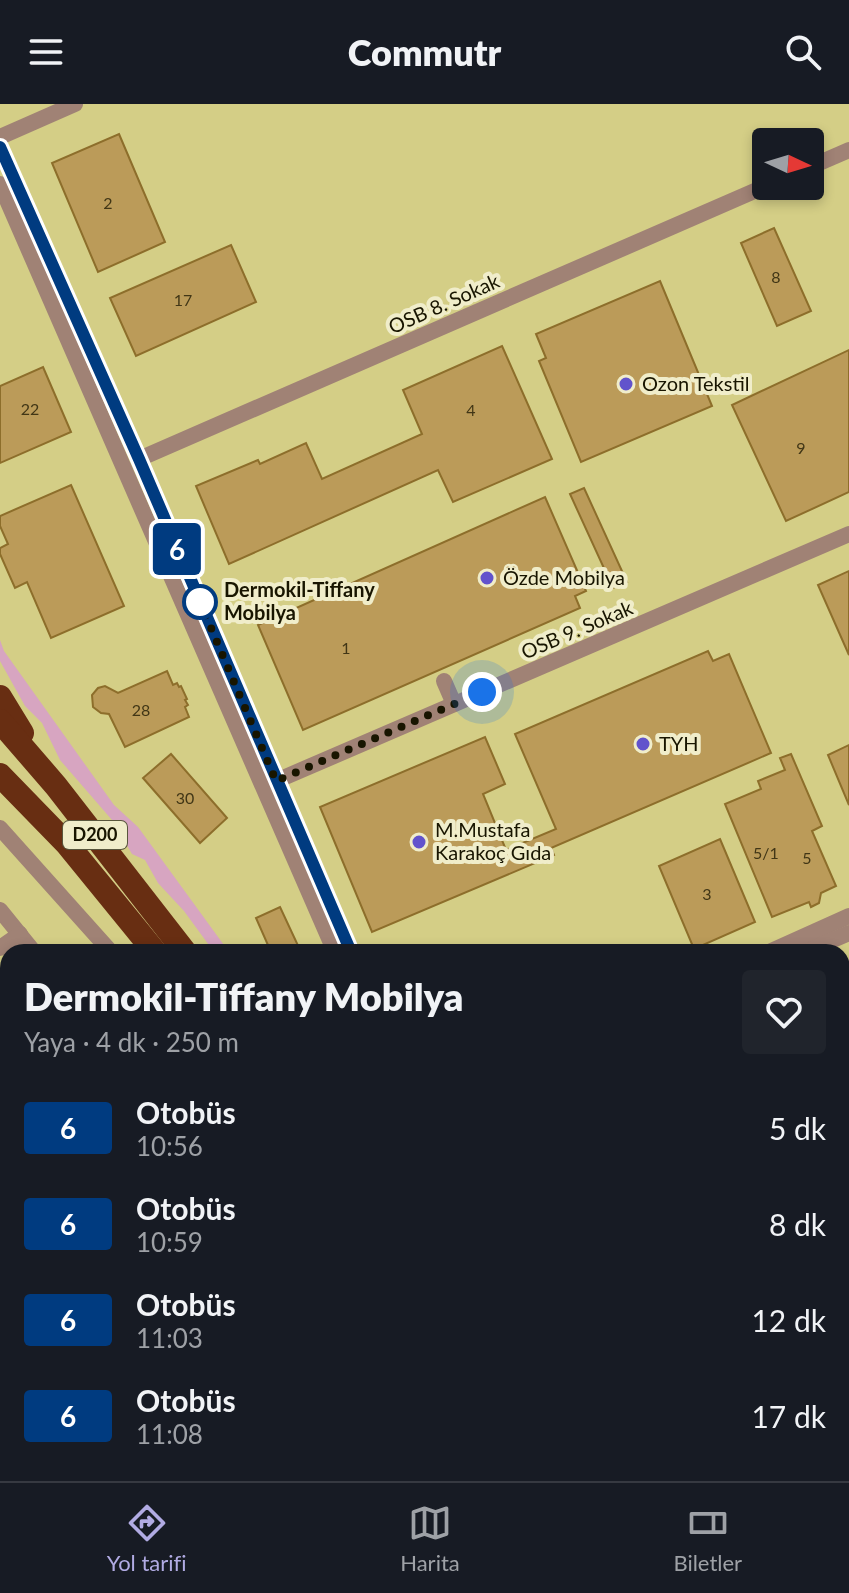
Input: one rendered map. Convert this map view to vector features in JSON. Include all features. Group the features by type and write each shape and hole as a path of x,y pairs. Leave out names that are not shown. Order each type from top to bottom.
{"highway":[{"path":"0,697 56,786"},
{"name":"D200","path":"0,721 56,786 179,944"},
{"name":"D200","path":"0,775 67,844 148,944"}],"street":[{"path":"0,137 75,104"},
{"path":"0,147 139,459 347,944"},
{"path":"824,161 849,150"},
{"path":"0,184 332,944"},
{"name":"OSB 8. Sokak","path":"139,459 752,192"},
{"name":"OSB 9. Sokak","path":"276,781 849,534"},
{"path":"444,681 454,704"},
{"path":"0,828 104,944"},
{"path":"0,910 28,944"},
{"path":"787,944 849,916"},
{"path":"824,944 849,933"},
{"path":"6,944 20,934"}],"shaded area":[{"path":"0,640 4,651 114,805 138,827 223,944 208,944 158,883 145,860 132,854 112,820 60,760 42,723 25,706 0,661"}],"building":[{"path":"119,134 165,242 98,272 52,163"},
{"path":"774,228 811,311 777,326 741,243"},
{"path":"231,245 256,302 136,356 110,298"},
{"name":"Ozon Tekstil","path":"660,281 712,406 581,462 539,361 546,358 536,334"},
{"path":"502,346 552,459 453,502 438,470 229,564 196,486 258,460 260,464 306,443 322,479 422,434 403,390"},
{"path":"849,350 849,492 786,521 732,405"},
{"path":"43,367 71,432 0,463 0,386"},
{"path":"71,485 124,606 51,638 27,582 15,588 0,554 0,548 8,544 0,526 0,516"},
{"path":"584,488 627,582 613,588 570,494"},
{"path":"545,497 586,591 575,596 580,608 303,730 258,625"},
{"path":"849,571 849,655 818,585"},
{"path":"708,651 713,661 729,654 771,753 551,848 554,855 372,932 320,807 485,737 505,784 483,794 506,850 556,829 515,734"},
{"path":"167,671 173,685 177,683 181,686 187,699 188,705 185,707 189,717 125,747 109,714 93,707 92,695 105,686 118,693"},
{"path":"849,745 849,805 828,755"},
{"path":"171,754 227,818 200,843 143,778"},
{"path":"791,754 822,826 812,831 836,886 821,893 819,903 811,907 809,902 772,917 725,804 761,789 758,781 785,770 780,758"},
{"path":"720,839 755,922 705,944 692,944 659,866"},
{"path":"280,907 297,944 267,944 256,918"}],"bus line":[{"name":"6","path":"0,147 139,459 348,944"}],"place":[{"name":"Ozon Tekstil","path":"626,384"},
{"name":"Özde Mobilya","path":"487,578"},
{"name":"Dermokil-Tiffany Mobilya","path":"200,602"},
{"name":"TYH","path":"643,744"},
{"name":"M.Mustafa Karakoç Gıda","path":"419,842"}],"route":[{"path":"200,602 276,781 482,692"}]}
